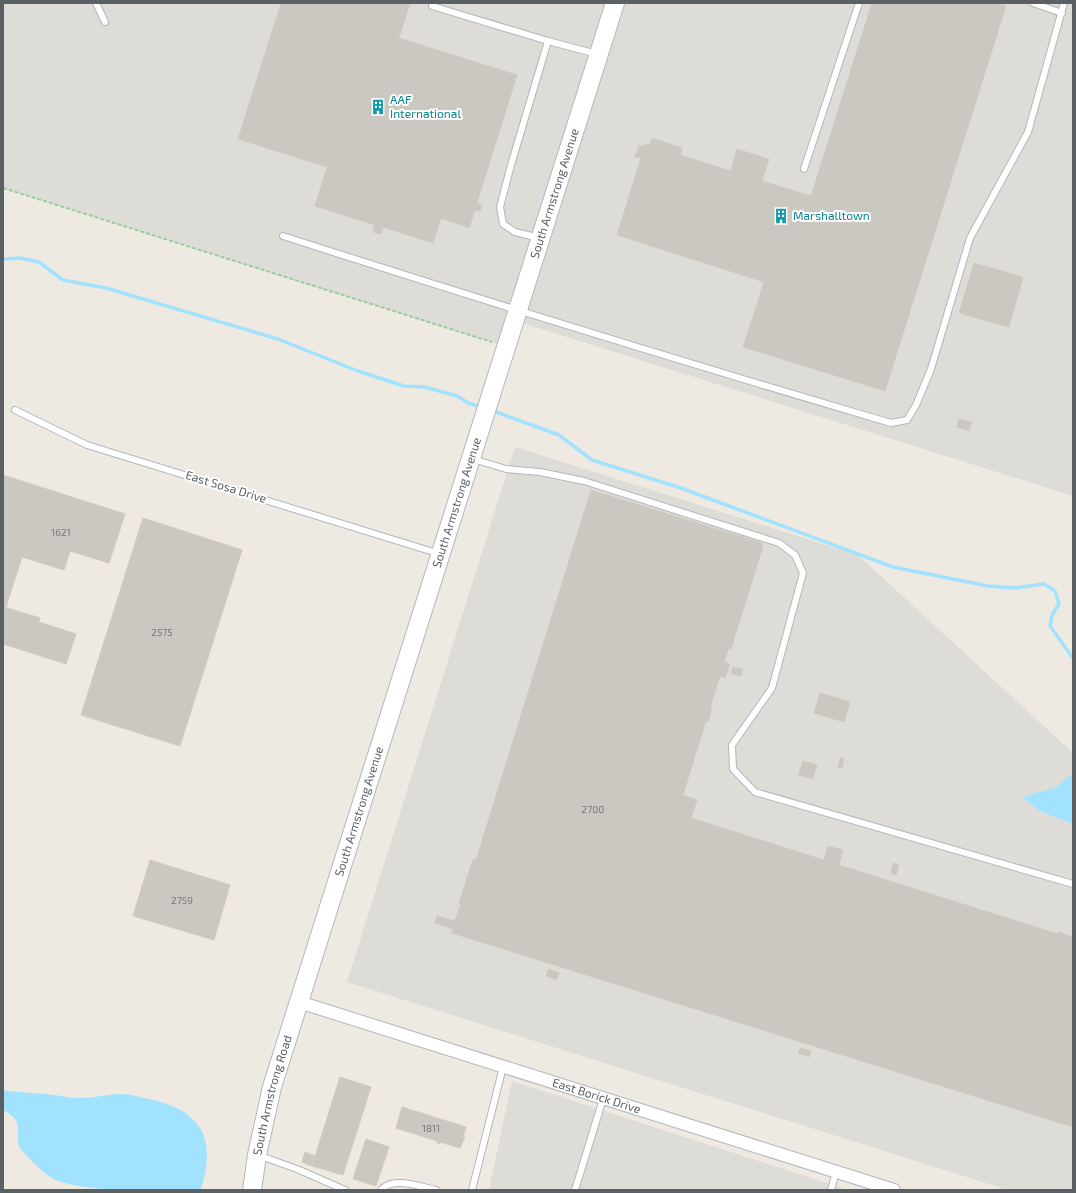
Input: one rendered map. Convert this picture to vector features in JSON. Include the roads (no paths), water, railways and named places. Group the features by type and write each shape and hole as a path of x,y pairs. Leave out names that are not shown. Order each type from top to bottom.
{"street":[{"name":"South Armstrong Avenue","path":"299,1002 615,3"},
{"name":"East Borick Drive","path":"299,1002 894,1190"},
{"name":"South Armstrong Road","path":"252,1190 257,1155 272,1087 299,1002"}],"lane":[{"path":"96,3 105,22"},
{"path":"804,169 859,3"},
{"path":"1033,3 1062,13"},
{"path":"283,236 518,311 891,423 907,420 916,405 931,369 970,238 1028,132 1064,3"},
{"path":"432,6 599,54"},
{"path":"541,238 515,232 503,224 500,207 548,40"},
{"name":"East Sosa Drive","path":"15,410 86,445 441,554"},
{"path":"471,459 506,469 540,472 584,481 779,543 795,555 803,573 772,688 732,745 733,769 755,792 1073,884"},
{"path":"472,1190 503,1067"},
{"path":"575,1190 603,1099"},
{"path":"257,1155 297,1169 345,1190"},
{"path":"831,1190 836,1172"},
{"path":"381,1190 384,1186 396,1182 436,1190"}],"water":[{"path":"1073,773 1073,824 1040,811 1024,799 1025,796 1055,788"},
{"path":"3,1090 76,1098 90,1098 110,1094 128,1094 166,1104 181,1111 193,1119 201,1129 206,1141 206,1172 201,1190 104,1189 89,1188 58,1181 35,1164 20,1147 18,1142 18,1125 16,1120 3,1110"}],"waterway":[{"path":"3,259 20,258 39,262 63,280 106,288 278,339 358,371 404,386 425,387 457,396 468,403 478,406"},
{"path":"496,412 559,435 592,460 678,487 893,567 988,586 1015,588 1044,584 1055,591 1059,604 1052,615 1050,626 1073,658"}],"place":[{"name":"AAF International","path":"378,107"},
{"name":"Marshalltown","path":"781,216"}]}
